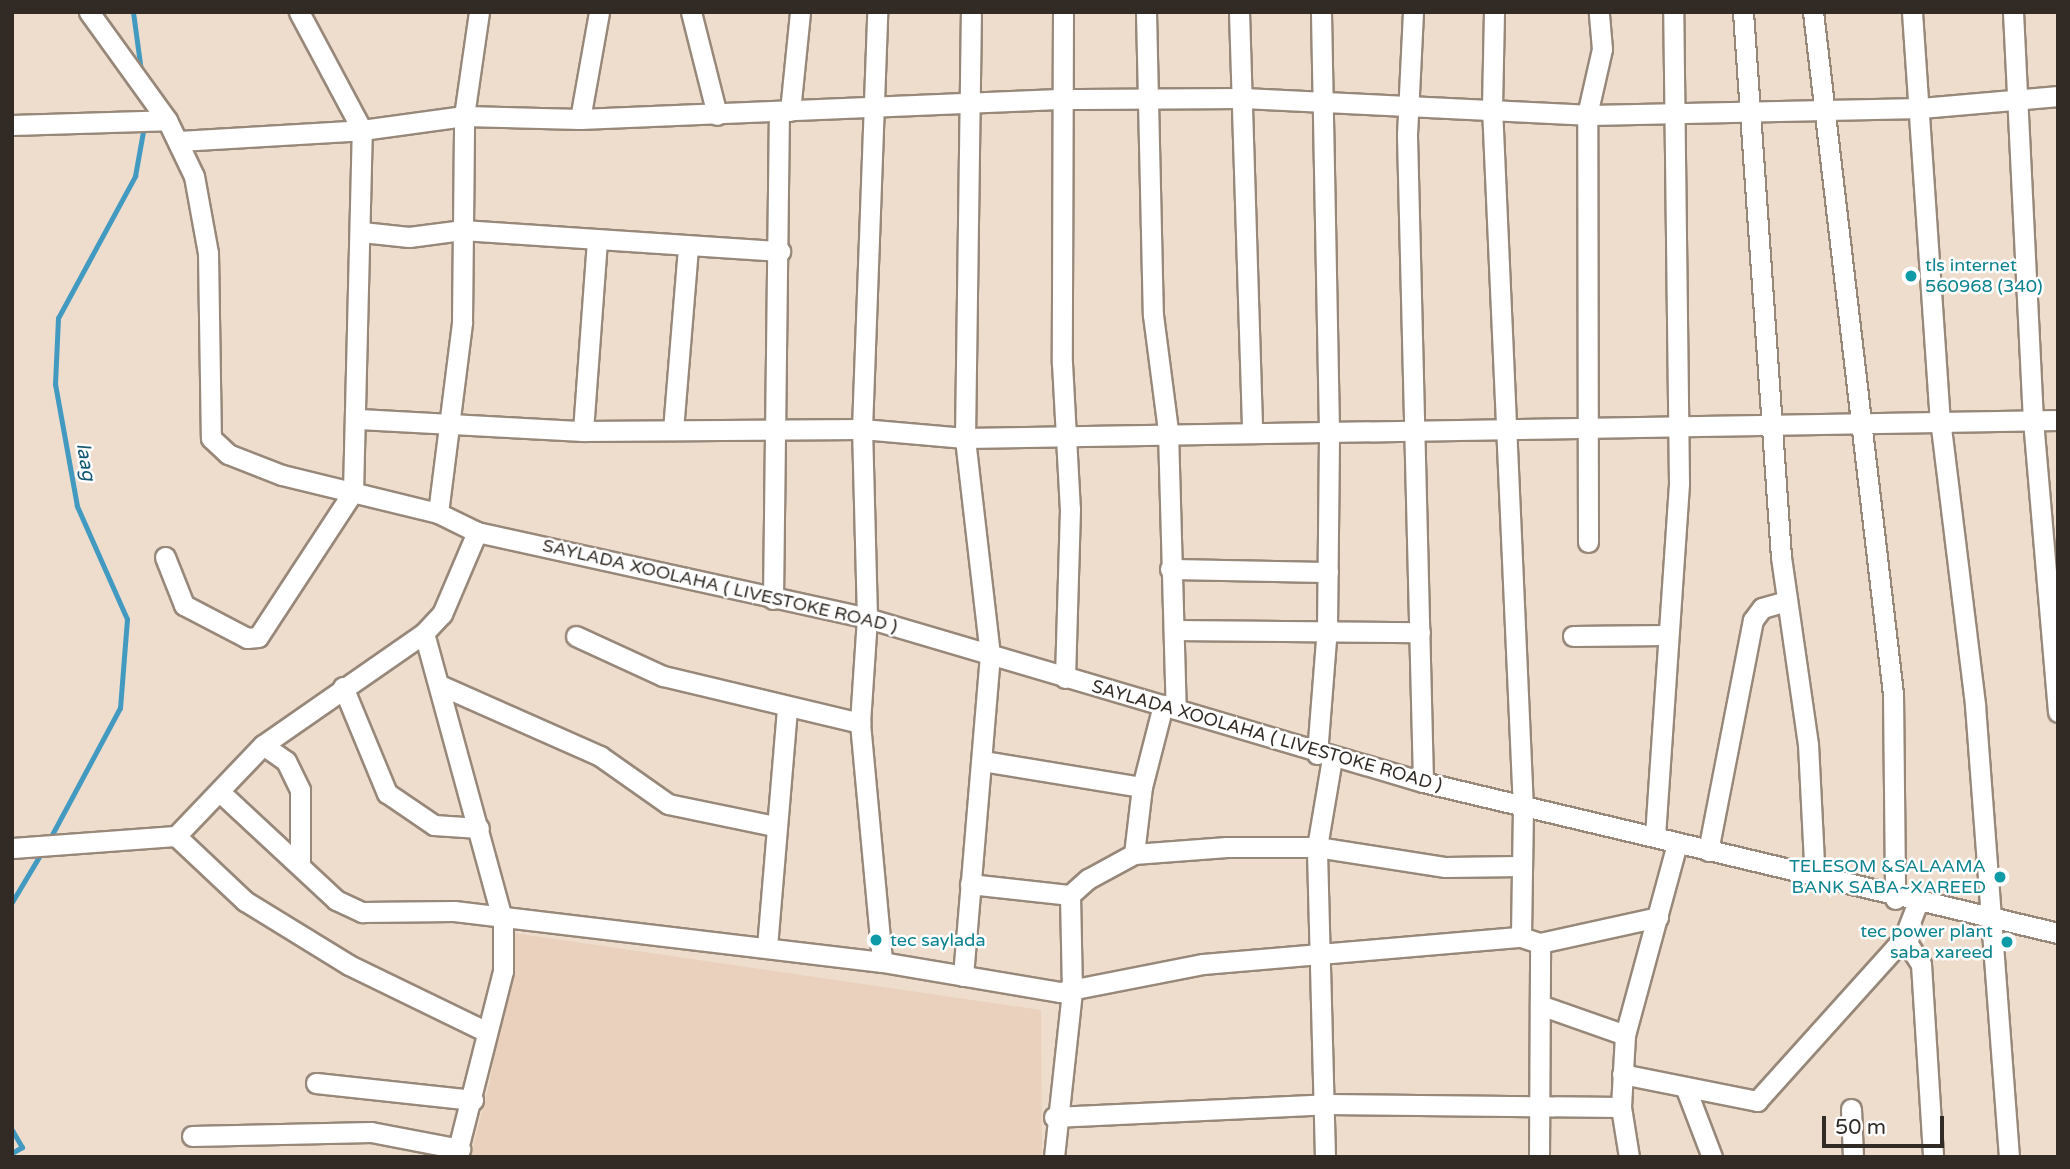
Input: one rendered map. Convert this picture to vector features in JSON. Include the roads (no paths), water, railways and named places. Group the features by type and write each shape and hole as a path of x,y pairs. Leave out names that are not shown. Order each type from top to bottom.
{"street":[{"path":"165,557 184,605 247,638 258,637 353,492 359,419 362,130 299,12"},
{"path":"438,513 462,322 464,116 479,12"},
{"path":"580,119 599,12"},
{"path":"691,12 717,115"},
{"path":"773,599 773,427 784,111 800,12"},
{"path":"877,12 862,429 867,618 860,723 882,962"},
{"path":"963,976 990,655 965,439 971,12"},
{"path":"1063,12 1067,438 1065,677"},
{"path":"1134,854 1142,787 1169,707 1174,630 1170,569 1168,431 1153,315 1146,12"},
{"path":"1239,12 1252,432"},
{"path":"1321,12 1329,430 1324,756 1317,847 1328,1104 1325,1157"},
{"path":"1413,12 1409,106 1418,431 1423,782"},
{"path":"1494,12 1492,107 1523,808 1521,937"},
{"path":"1588,542 1587,115 1602,49 1599,12"},
{"path":"1655,836 1678,425 1673,12"},
{"path":"1742,12 1752,112 1787,601 1808,744 1815,880"},
{"path":"1813,12 1893,694 1895,899"},
{"path":"1912,12 1921,108 1940,419 1993,920 2009,1157"},
{"path":"2014,12 2033,420 2058,712"},
{"name":"SAYLADA XOOLAHA ( LIVESTOKE ROAD )","path":"94,15 179,141 204,208 211,438 228,454 271,471 438,513 477,532 867,618 1169,707 1324,756 1423,782 1523,808 1655,836 1815,880 2058,933"},
{"path":"179,141 362,130 464,116 580,119 1065,99 1242,98 1492,107 1587,115 1921,108 2020,102 2058,96"},
{"path":"12,125 167,120"},
{"path":"362,232 409,237 462,230 688,248 780,251"},
{"path":"583,431 597,241"},
{"path":"673,430 688,248"},
{"path":"359,419 583,431 773,427 862,429 965,439 1067,438 1168,431 1508,431 1859,420 2058,420"},
{"path":"12,848 176,836 221,793 263,745 424,633 442,614 477,532"},
{"path":"1170,569 1328,572"},
{"path":"1708,851 1753,620 1762,608 1787,601"},
{"path":"1174,630 1327,628 1420,632"},
{"path":"192,1136 371,1132 458,1153 503,971 503,921 442,686 424,633"},
{"path":"1573,636 1668,635"},
{"path":"576,636 663,677 860,723"},
{"path":"442,686 600,756 668,804 774,826"},
{"path":"343,687 387,793 434,825 479,828"},
{"path":"767,947 774,826 787,707"},
{"path":"263,745 286,761 300,790 300,864"},
{"path":"983,761 1142,787"},
{"path":"221,793 336,900 362,912 454,911 503,921 767,947 1072,991 1140,972 1323,958 1521,937 1540,943 1658,917"},
{"path":"176,836 244,901 349,965 488,1032"},
{"path":"1629,1157 1621,1107 1625,1035 1677,843"},
{"path":"970,884 1070,895 1134,854 1317,847 1445,867 1522,866"},
{"path":"1054,1157 1054,1117 1072,991 1070,895"},
{"path":"1622,1074 1686,1089 1757,1101 1904,938 1917,904"},
{"path":"1904,938 1921,964 1933,1157"},
{"path":"1539,1157 1540,943"},
{"path":"1540,1005 1625,1035"},
{"path":"316,1083 473,1100"},
{"path":"1686,1089 1712,1157"},
{"path":"1054,1117 1328,1104 1539,1102 1621,1107"},
{"path":"1851,1110 1853,1157"}],"waterway":[{"name":"laag","path":"133,12 141,71"},
{"name":"laag","path":"48,842 120,708 127,619 77,506 55,384 58,318 135,176 144,126"},
{"name":"laag","path":"12,902 43,850"},
{"name":"laag","path":"12,1130 22,1147 12,1153"}],"place":[{"name":"tls internet 560968 (340)","path":"1911,276"},
{"name":"TELESOM &SALAAMA BANK SABA~XAREED","path":"2000,877"},
{"name":"tec saylada","path":"876,940"},
{"name":"tec power plant saba xareed","path":"2007,942"}]}
